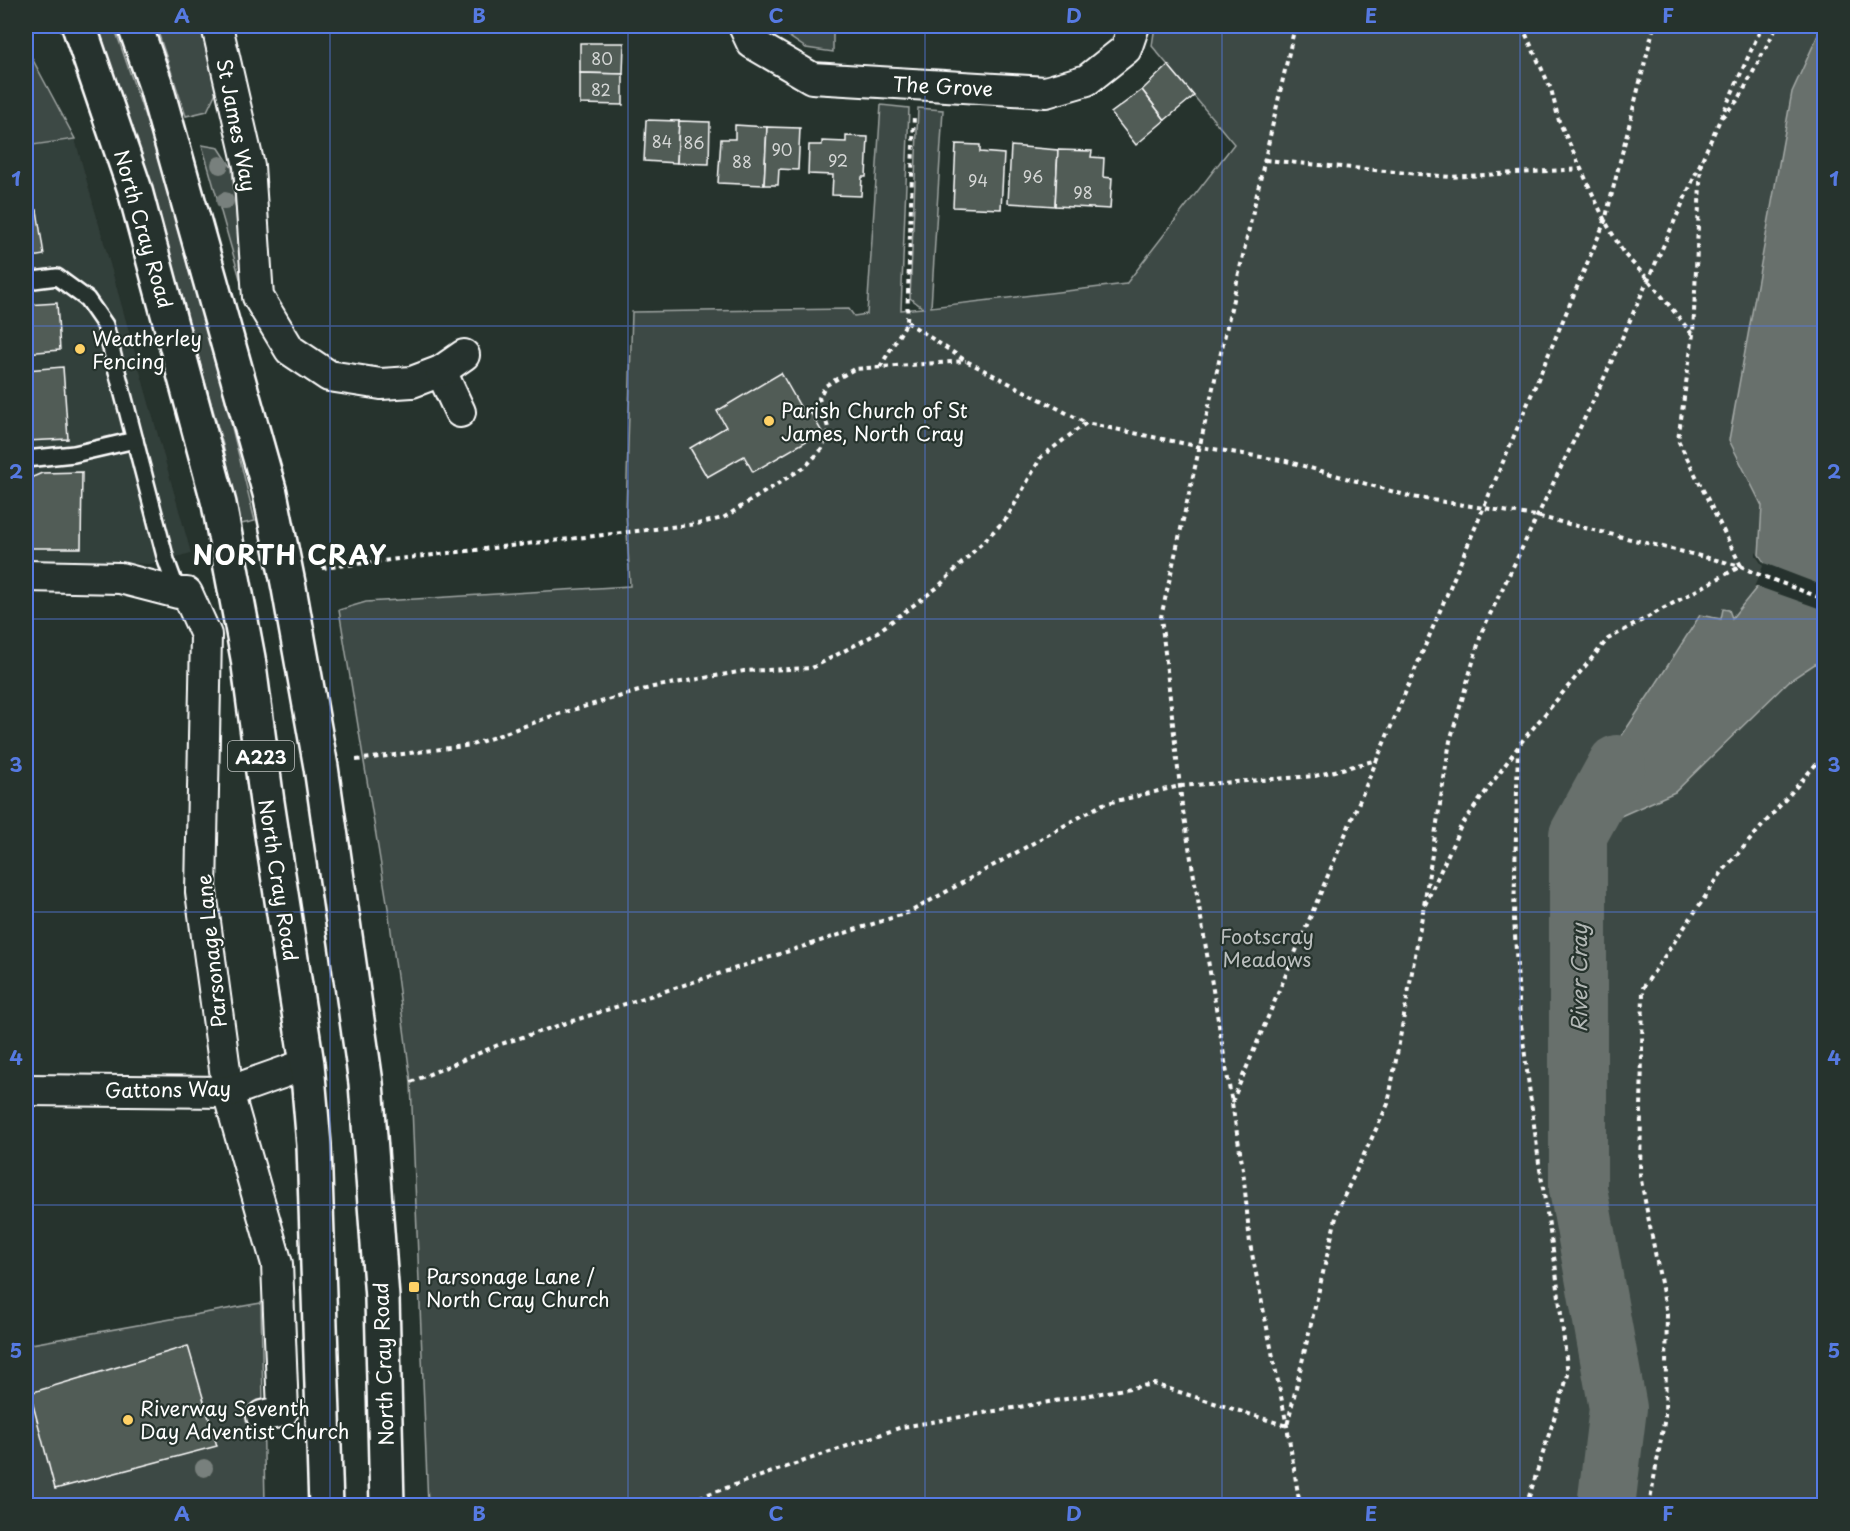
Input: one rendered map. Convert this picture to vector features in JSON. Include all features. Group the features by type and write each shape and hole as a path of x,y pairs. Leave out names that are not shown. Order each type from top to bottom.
{"main road":[{"name":"North Cray Road","path":"79,26 134,187 219,504 248,658 267,802 307,1064 314,1144 326,1506"},
{"name":"North Cray Road","path":"135,26 158,94 270,493 321,767 366,1083 382,1298 387,1506"}],"street":[{"name":"St James Way","path":"217,26 249,166 258,297 290,350 329,376 381,384 412,382 453,363 460,412"},
{"name":"The Grove","path":"744,26 752,43 812,78 1046,92 1087,80 1126,49 1134,26"},
{"path":"26,576 120,578 178,593"},
{"name":"Parsonage Lane","path":"178,593 187,593 206,635 201,892 228,1092 277,1264 283,1411 262,1416"},
{"name":"Gattons Way","path":"26,1090 228,1092 307,1064"}],"lane":[{"path":"26,281 57,277 87,299 105,325 166,560 178,593"},
{"path":"26,459 74,454 135,440"}],"path":[{"path":"1295,26 1161,617 1180,786 1243,1169 1250,1244 1287,1426 1300,1506"},
{"path":"1522,26 1551,89 1559,121 1605,221 1624,254 1648,279 1693,334"},
{"path":"1232,1103 1605,221 1654,26"},
{"path":"1287,1426 1338,1209 1388,1104 1423,911 1450,741 1482,631 1604,378 1762,26"},
{"path":"1719,120 1739,99 1777,26"},
{"path":"880,367 908,322 915,105"},
{"path":"1264,160 1451,177 1581,169"},
{"path":"1701,162 1693,334 1678,440 1741,566"},
{"path":"908,322 966,361 1086,423 1201,447 1286,461 1412,497 1536,516 1741,566 1824,599"},
{"path":"322,568 697,524 723,518 806,466 822,449 829,431 819,398 825,386 854,369 966,361"},
{"path":"356,760 472,745 555,715 653,687 744,671 812,668 872,636 938,588 1007,518 1041,457 1086,423"},
{"path":"1423,911 1461,826 1518,746 1608,639 1741,566"},
{"path":"1518,746 1514,918 1521,1017 1568,1375 1526,1500 1526,1506"},
{"path":"1649,1506 1665,1417 1667,1314 1640,1175 1643,988 1722,872 1824,755"},
{"path":"411,1082 498,1044 910,912 1103,804 1180,786 1315,776 1377,760"},
{"path":"674,1506 902,1427 1154,1384 1287,1426"}],"shaded area":[{"path":"1824,26 1824,658 1789,681 1675,792 1578,835 1585,791 1700,615 1721,619 1723,609 1729,610 1732,618 1757,587 1766,566 1759,555 1762,506 1729,440 1792,92"},
{"name":"Weatherley Fencing","path":"75,139 191,553 150,564 26,559 26,146"}],"green space":[{"path":"98,26 114,26 164,172 201,302 255,521 241,524 223,445 150,186"},
{"path":"156,26 200,26 217,90 207,111 186,116"},
{"path":"773,26 833,26 833,52 806,48"},
{"name":"Footscray Meadows","path":"1155,26 1824,26 1824,1505 428,1505 411,1082 388,908 339,610 366,602 630,586 626,512 632,312 849,309 854,316 867,314 881,105 909,108 901,310 923,308 910,298 918,108 943,110 931,307 1126,284 1234,144 1152,46"},
{"path":"26,47 75,139 26,146"},
{"path":"202,145 219,148 232,168 243,289"},
{"path":"261,1303 265,1505 26,1506 26,1345"}],"pier":[{"path":"1756,552 1764,563 1824,586 1824,610 1754,587 1763,566"}],"building":[{"path":"582,26 620,26 620,30 582,30"},
{"path":"949,26 986,26 986,28"},
{"path":"986,26 1018,26 1018,30 986,28"},
{"path":"580,43 624,43 623,74 580,73"},
{"path":"1168,65 1194,96 1165,120 1142,90"},
{"path":"580,73 623,74 623,105 580,104"},
{"path":"1142,90 1165,120 1136,145 1111,113"},
{"path":"646,120 679,121 677,163 644,161"},
{"path":"679,121 710,122 709,164 677,163"},
{"path":"735,125 767,127 764,185 718,183 721,139 735,139"},
{"path":"767,127 800,128 798,170 779,169 778,185 764,185"},
{"path":"846,136 868,137 866,177 862,177 861,196 832,195 833,175 808,174 809,145 822,145 822,141 846,142"},
{"path":"956,144 980,145 980,152 1004,154 1001,209 953,207"},
{"path":"1011,146 1058,150 1055,206 1008,203"},
{"path":"1058,150 1092,151 1091,157 1104,158 1103,177 1112,178 1110,209 1055,206"},
{"path":"37,210 44,255 26,258 26,212"},
{"name":"Weatherley Fencing","path":"57,303 60,350 26,353 26,305"},
{"path":"63,367 68,439 26,441 26,370"},
{"name":"Parish Church of St James, North Cray","path":"781,373 805,415 811,413 822,432 753,472 744,456 707,477 690,448 726,427 717,411"},
{"path":"82,472 81,548 26,548 26,480 42,473"},
{"path":"188,1346 217,1446 55,1489 30,1393"}],"waterway":[{"name":"River Cray","path":"1606,1506 1618,1408 1578,1189 1578,835 1617,764"}],"place":[{"name":"Weatherley Fencing","path":"80,349"},
{"name":"Parish Church of St James, North Cray","path":"769,421"},
{"name":"Parsonage Lane / North Cray Church","path":"414,1287"},
{"name":"Riverway Seventh Day Adventist Church","path":"128,1420"}],"district":[{"name":"NORTH CRAY","path":"290,554"}]}
